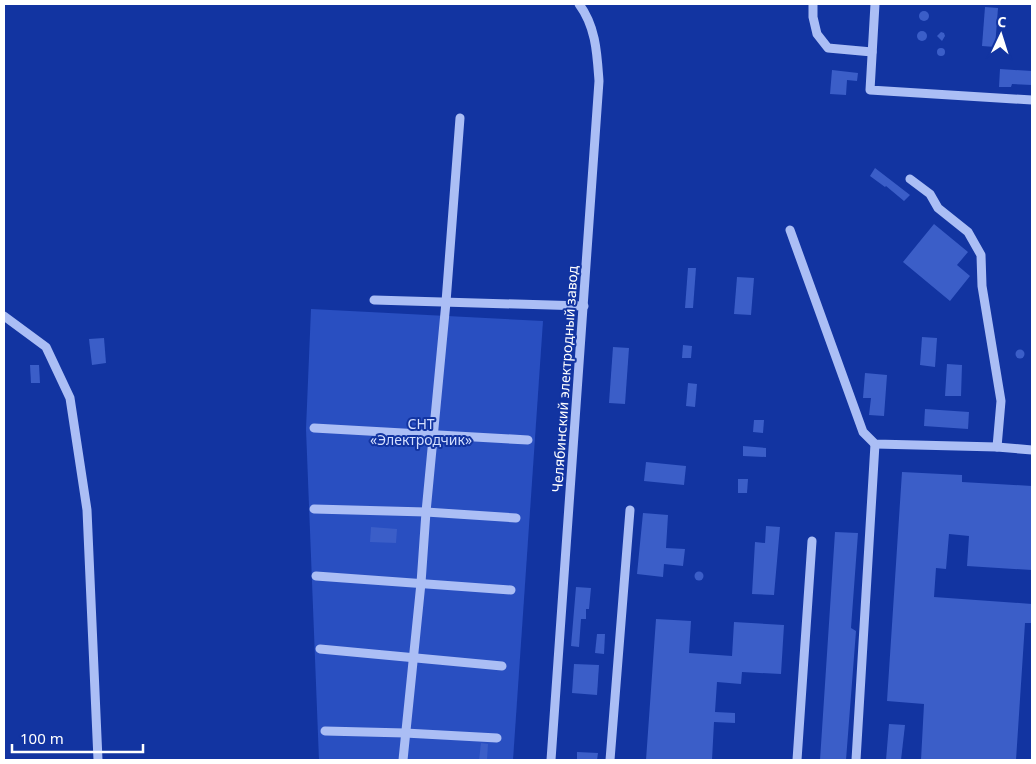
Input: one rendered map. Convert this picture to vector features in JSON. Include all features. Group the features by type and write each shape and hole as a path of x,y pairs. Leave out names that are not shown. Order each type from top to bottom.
{"street":[{"name":"Челябинский электродный завод","path":"551,760 599,81 597,48 587,14 579,4"},
{"path":"813,4 813,17 817,34 828,48 872,52"},
{"path":"875,4 870,90 1032,100"},
{"path":"403,760 446,302 460,118"},
{"path":"910,179 930,194 938,208 968,232 982,255 982,286 1001,400 997,447"},
{"path":"790,230 863,432 875,444 997,447 1032,450"},
{"path":"374,300 584,306"},
{"path":"4,316 46,347 70,398 87,510 98,760"},
{"path":"314,428 528,440"},
{"path":"856,760 875,444"},
{"path":"314,509 426,512 516,518"},
{"path":"610,760 630,510"},
{"path":"797,760 812,541"},
{"path":"316,576 510,590"},
{"path":"320,649 502,666"},
{"path":"325,731 497,738"}],"green space":[{"name":"СНТ «Электродчик»","path":"311,309 543,321 513,760 319,760 306,429"}],"building":[{"path":"985,7 998,8 995,47 982,46"},
{"path":"924,11 929,16 924,21 919,16"},
{"path":"922,31 927,36 922,41 917,36"},
{"path":"941,32 945,36 942,41 937,36"},
{"path":"941,48 945,52 941,56 937,52"},
{"path":"1000,69 1032,71 1032,85 1012,84 1011,87 999,87"},
{"path":"832,70 858,73 857,81 847,80 846,95 830,94"},
{"path":"875,168 910,195 904,201 870,176"},
{"path":"934,224 968,252 957,265 970,276 950,301 903,262"},
{"path":"688,268 696,268 693,308 685,308"},
{"path":"737,277 754,278 751,315 734,314"},
{"path":"922,337 937,338 935,367 920,365"},
{"path":"104,338 106,363 92,365 89,339"},
{"path":"683,345 692,346 691,358 682,358"},
{"path":"613,347 629,348 625,404 609,403"},
{"path":"1020,349 1025,354 1020,359 1015,354"},
{"path":"947,364 962,365 961,396 945,396"},
{"path":"30,365 39,365 40,383 31,383"},
{"path":"865,373 887,375 884,416 869,415 871,398 863,398"},
{"path":"688,383 697,384 695,407 686,406"},
{"path":"925,409 969,412 968,429 924,426"},
{"path":"754,420 764,420 763,433 753,432"},
{"path":"743,446 766,448 766,457 743,456"},
{"path":"646,462 686,466 684,485 644,481"},
{"path":"902,472 962,475 962,482 1032,486 1032,570 967,566 969,536 949,534 946,569 936,568 934,597 1032,604 1032,623 1025,623 1016,760 921,760 924,704 887,701"},
{"path":"738,479 748,479 747,493 738,493"},
{"path":"643,513 668,515 666,548 685,549 683,566 664,564 663,577 637,574"},
{"path":"766,526 780,527 774,595 752,594 755,542 765,543"},
{"path":"371,527 397,529 396,543 370,542"},
{"path":"835,532 858,533 851,628 856,631 846,760 820,760"},
{"path":"699,571 704,576 699,581 694,576"},
{"path":"576,587 591,588 589,609 586,609 586,619 581,619 579,647 571,646"},
{"path":"656,619 691,621 689,653 732,656 734,622 784,625 781,674 742,672 741,684 717,682 715,712 735,713 735,723 714,722 712,760 646,760"},
{"path":"597,634 605,634 604,654 595,653"},
{"path":"574,664 599,665 597,695 572,693"},
{"path":"889,724 905,725 901,760 886,760"},
{"path":"481,743 488,744 487,760 479,760"},
{"path":"577,752 598,753 597,760 577,760"}]}
